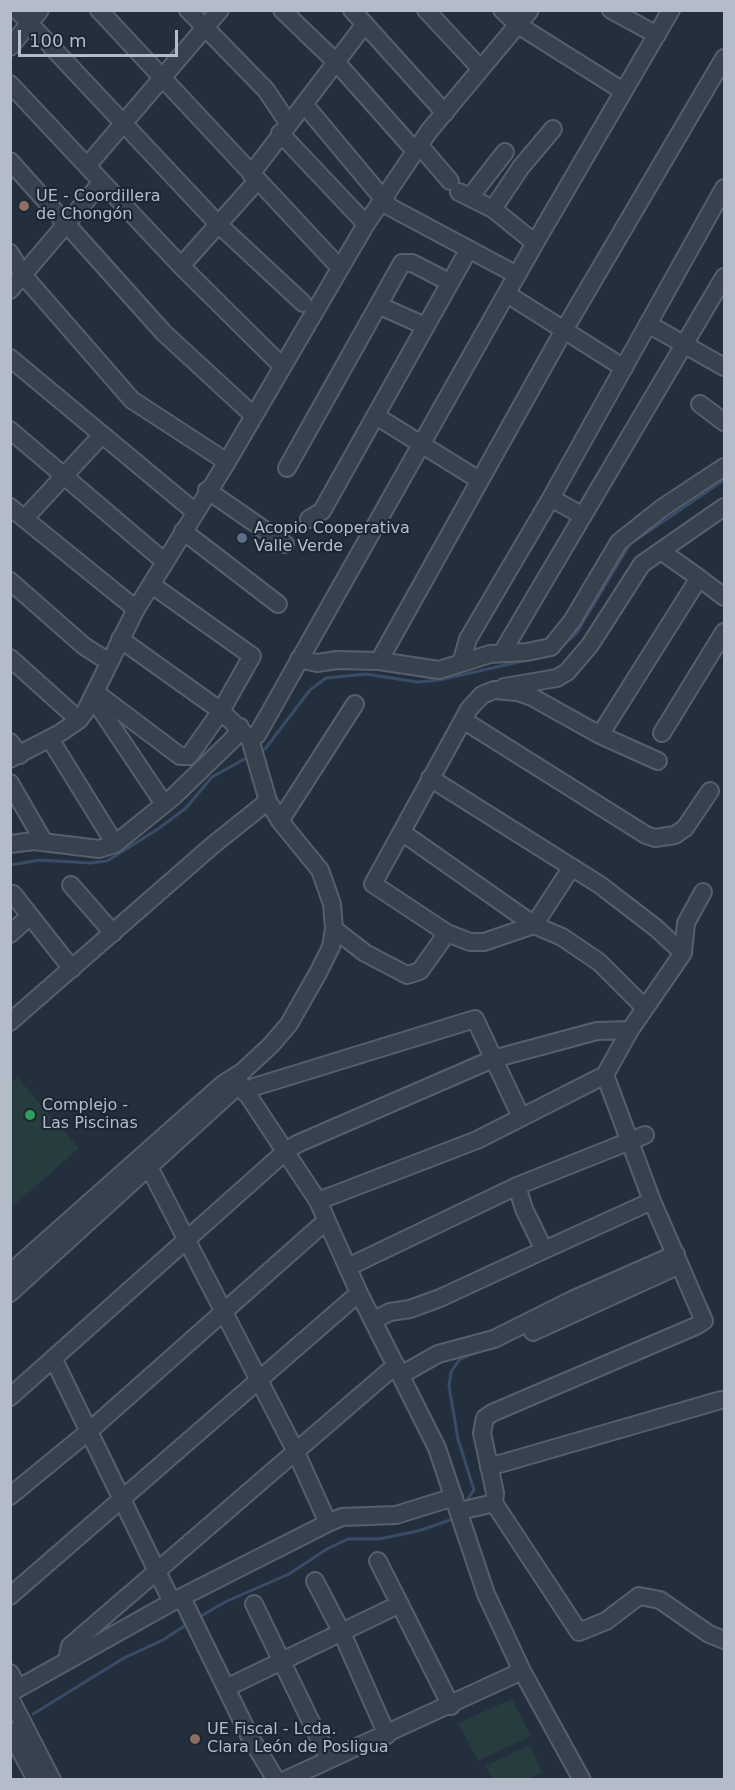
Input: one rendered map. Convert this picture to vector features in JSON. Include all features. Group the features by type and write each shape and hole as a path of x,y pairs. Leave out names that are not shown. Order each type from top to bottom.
{"street":[{"path":"17,10 35,17 124,124 218,224 303,303"},
{"path":"99,10 340,268"},
{"path":"188,10 266,90 284,128 366,224"},
{"path":"87,166 220,10"},
{"path":"282,10 336,62 459,190 493,209 535,243"},
{"path":"352,10 445,113"},
{"path":"426,10 480,68"},
{"path":"502,10 518,25 623,91"},
{"path":"14,752 50,738 79,720 136,609 207,490 227,462 366,224 445,113 530,10"},
{"path":"611,10 657,35"},
{"path":"10,844 19,841 44,842 89,848 115,844 164,804 233,739 245,733 256,735 422,446 535,243 671,10"},
{"path":"10,47 35,17"},
{"path":"181,266 254,178 284,128 365,24"},
{"path":"379,661 564,330 722,70"},
{"path":"10,84 181,266 282,366"},
{"path":"304,104 384,201 408,219 517,275"},
{"path":"493,209 521,166 553,129"},
{"path":"459,190 505,152"},
{"path":"10,161 164,333 253,415"},
{"path":"10,290 65,222 101,183"},
{"path":"461,663 468,639 723,195"},
{"path":"309,519 322,511 469,249"},
{"path":"10,253 23,275 132,400 227,462"},
{"path":"287,468 404,262 412,263 449,282"},
{"path":"503,651 685,345 722,288"},
{"path":"507,294 624,368"},
{"path":"380,306 425,326"},
{"path":"648,324 724,367"},
{"path":"10,358 194,512"},
{"path":"700,404 724,422"},
{"path":"376,416 479,480"},
{"path":"10,430 165,562"},
{"path":"101,436 63,475 15,511 136,609"},
{"path":"299,659 317,663 337,660 379,661 439,669 503,651 527,652 550,647 572,621 619,542 653,515 724,467"},
{"path":"207,490 285,544"},
{"path":"551,498 583,516"},
{"path":"572,867 534,925 484,942 470,942 447,933 373,884 404,833 430,778 475,702 494,690 550,679 567,672 590,645 637,570 724,507"},
{"path":"183,531 278,604"},
{"path":"661,551 724,597"},
{"path":"600,735 699,578"},
{"path":"10,581 84,646 109,662"},
{"path":"93,696 184,757 195,750 221,711 252,656 152,585"},
{"path":"662,734 724,632"},
{"path":"10,1273 223,1084 236,1077 263,1054 289,1023 331,947 334,929 332,904 320,870 280,821 268,801 245,733 221,711 120,639"},
{"path":"10,658 79,720"},
{"path":"494,690 518,692 532,697 600,735 658,761"},
{"path":"93,696 164,804"},
{"path":"280,821 355,704"},
{"path":"463,720 646,835 656,838 675,835 686,828 710,791"},
{"path":"50,738 115,844"},
{"path":"430,778 572,867 639,915 683,953"},
{"path":"10,783 44,842"},
{"path":"10,1022 268,801"},
{"path":"404,833 534,925 562,937 599,962 645,1008"},
{"path":"71,885 113,933"},
{"path":"318,1201 477,1140 605,1075 630,1030 683,953 686,924 703,892"},
{"path":"13,894 72,969"},
{"path":"10,934 30,916"},
{"path":"334,929 365,953 407,975 420,971 447,933"},
{"path":"245,1093 254,1087 471,1020 478,1022 521,1117"},
{"path":"10,1397 286,1151 493,1059 597,1031 630,1030"},
{"path":"605,1075 637,1137 652,1201 704,1321 492,1413 482,1426 495,1493 494,1503 579,1632 606,1621 639,1596 660,1600 709,1634 724,1640"},
{"path":"236,1077 318,1201 359,1293 437,1448 457,1504 472,1560 522,1671 582,1779"},
{"path":"10,1293 231,1092 236,1077"},
{"path":"348,1267 517,1186 637,1137"},
{"path":"149,1167 295,1450 328,1523"},
{"path":"517,1186 524,1209 544,1250"},
{"path":"374,1320 390,1312 410,1309 440,1298 652,1201"},
{"path":"10,1496 88,1432 327,1221"},
{"path":"494,1350 678,1259"},
{"path":"67,1660 70,1646 157,1569 295,1450 399,1370 438,1354 494,1339 574,1299 678,1259"},
{"path":"10,1596 359,1293"},
{"path":"54,1360 121,1501 157,1569 177,1600 226,1688 250,1737 276,1779"},
{"path":"489,1467 722,1400"},
{"path":"13,1693 67,1660 177,1600 328,1523 352,1516 396,1515 457,1504 494,1503"},
{"path":"378,1561 450,1706"},
{"path":"315,1581 342,1633 387,1735"},
{"path":"254,1604 329,1759"},
{"path":"226,1688 400,1604"},
{"path":"285,1779 387,1735 522,1671"},
{"path":"10,1673 13,1693 52,1779"},
{"path":"10,1731 36,1779"}],"green space":[{"name":"Complejo - Las Piscinas","path":"17,1077 79,1148 11,1208 11,1083"},
{"path":"512,1699 531,1736 478,1761 458,1723"},
{"path":"530,1745 542,1773 527,1779 492,1779 485,1766"}],"waterway":[{"path":"557,651 576,634 630,544 724,480"},
{"path":"259,752 265,749 310,690 326,678 366,674 417,682 439,680 536,658"},
{"path":"10,865 40,860 90,863 107,861 158,829 186,808 212,777 248,757"},
{"path":"464,1504 474,1490 458,1439 449,1386 451,1372 460,1359 477,1352"},
{"path":"198,1618 225,1602 289,1574 327,1549 348,1539 379,1539 418,1531 453,1519"},
{"path":"33,1714 124,1658 163,1640 189,1623"}],"place":[{"name":"UE - Coordillera de Chongón","path":"24,206"},
{"name":"Acopio Cooperativa Valle Verde","path":"242,538"},
{"name":"Complejo - Las Piscinas","path":"30,1115"},
{"name":"UE Fiscal - Lcda. Clara León de Posligua","path":"195,1739"}]}
